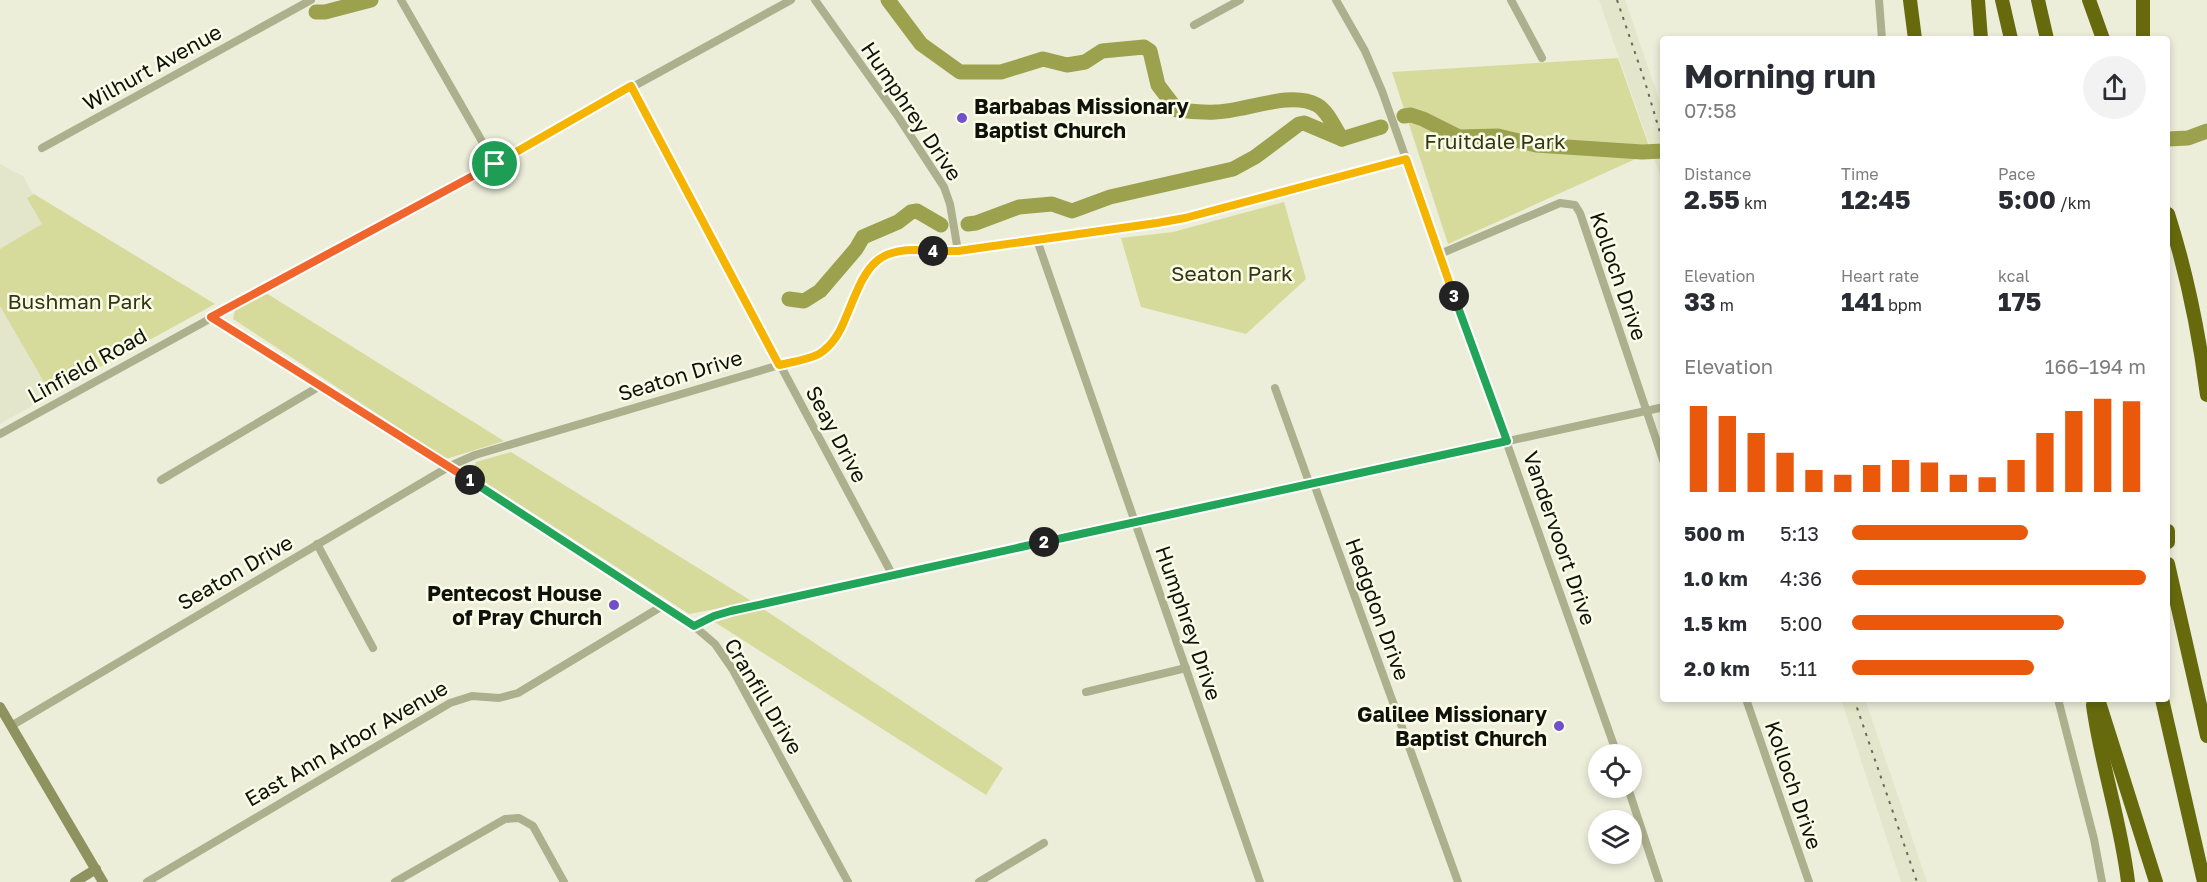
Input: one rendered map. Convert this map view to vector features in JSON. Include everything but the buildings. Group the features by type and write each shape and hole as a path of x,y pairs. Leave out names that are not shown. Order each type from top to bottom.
{"highway":[{"path":"1910,0 1915,36"},
{"path":"1978,0 1982,36"},
{"path":"2002,0 2010,36"},
{"path":"2038,0 2046,36"},
{"path":"2089,0 2102,36"},
{"path":"2143,0 2143,36"},
{"path":"2170,221 2184,268 2199,334 2207,395"},
{"path":"2170,573 2207,736"},
{"path":"2093,702 2097,730 2124,846 2128,882"},
{"path":"2099,702 2156,882"},
{"path":"2163,702 2204,882"}],"street":[{"name":"Wilhurt Avenue","path":"42,148 311,0"},
{"path":"401,0 495,164"},
{"name":"Linfield Road","path":"0,434 791,0"},
{"name":"Humphrey Drive","path":"815,0 899,118 944,187 950,204 958,251"},
{"path":"1194,25 1240,0"},
{"name":"Vandervoort Drive","path":"1336,0 1374,71 1613,744"},
{"path":"1511,0 1542,58"},
{"path":"1879,0 1882,36"},
{"name":"Seay Drive","path":"631,86 893,576"},
{"name":"Seaton Drive","path":"11,726 450,466 475,455 820,353 837,337 862,280 878,259 898,250 958,251 1185,218 1406,159"},
{"name":"Kolloch Drive","path":"1440,254 1560,203 1575,205 1580,213 1660,452"},
{"name":"Humphrey Drive","path":"1037,240 1260,882"},
{"name":"Cranfill Drive","path":"211,317 450,466 694,626 715,645 733,670 848,882"},
{"path":"161,480 320,386"},
{"name":"Hedgdon Drive","path":"1275,388 1458,882"},
{"path":"694,626 731,611 1660,408"},
{"path":"317,544 373,648"},
{"name":"East Ann Arbor Avenue","path":"147,882 450,703 472,696 509,697 664,606"},
{"path":"1086,692 1186,668"},
{"name":"Kolloch Drive","path":"1747,702 1809,882"},
{"path":"2059,702 2094,839 2102,882"},
{"path":"0,707 103,882"},
{"path":"1631,798 1659,882"},
{"path":"395,882 505,819 519,818 533,826 564,882"},
{"path":"979,882 1044,843"},
{"path":"75,882 96,869"}],"shaded area":[{"path":"1599,0 1625,0 1660,102 1660,175"},
{"path":"0,164 23,176 49,223 0,250"},
{"path":"0,298 54,393 0,424"},
{"path":"1842,702 1866,702 1927,882 1901,882"}],"green space":[{"name":"Fruitdale Park","path":"1618,58 1651,152 1448,244 1392,72"},
{"name":"Bushman Park","path":"34,194 215,304 51,394 0,306 0,249 42,224 27,198"},
{"name":"Seaton Park","path":"1284,202 1306,279 1246,334 1141,307 1121,238 1173,232"},
{"path":"266,293 504,441 446,459 233,319 235,310"},
{"path":"511,452 753,602 689,614 474,475 471,470 474,469 476,462"},
{"path":"762,608 1003,768 986,795 713,621"}],"waterway":[{"path":"316,12 325,12 371,0"},
{"path":"888,0 921,44 960,72 1001,72 1043,59 1067,65 1085,62 1102,51 1144,47 1150,51 1158,85 1177,110 1227,111 1294,100 1306,101 1321,108 1342,139 1381,127"},
{"path":"1404,116 1411,115 1423,119 1459,137 1498,136 1536,145 1660,151"},
{"path":"968,224 1019,207 1052,204 1072,211 1110,197 1233,169 1255,157 1299,124 1304,123 1342,139"},
{"path":"2170,139 2188,138 2207,131"},
{"path":"789,299 804,301 820,291 856,249 863,237 898,222 911,212 917,211 941,225"}],"railway":[{"path":"1617,0 1660,133"},
{"path":"1855,702 1917,882"}],"place":[{"name":"Barbabas Missionary Baptist Church","path":"962,118"},
{"name":"Pentecost House of Pray Church","path":"614,605"},
{"name":"Galilee Missionary Baptist Church","path":"1559,726"}],"route":[{"path":"631,86 779,365 820,353 837,337 869,269 878,259 898,250 958,251 1185,218 1406,159 1507,441 731,611 694,626 450,466 211,317 495,164 631,86"}]}
